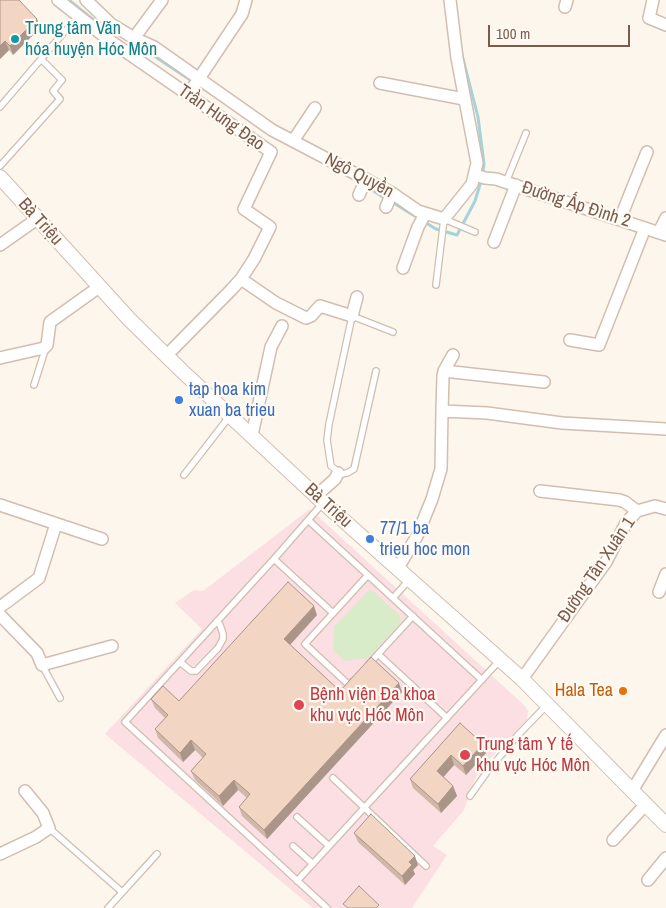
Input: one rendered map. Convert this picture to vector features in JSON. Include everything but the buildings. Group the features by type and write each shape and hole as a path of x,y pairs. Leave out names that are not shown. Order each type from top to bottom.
{"street":[{"name":"Trần Hưng Đạo","path":"58,0 109,40 271,152 244,209 270,227 254,259 241,279 166,356"},
{"name":"Ngô Quyền","path":"86,0 111,24 154,47 272,130 293,141 362,186 392,194 418,211 422,219 444,219"},
{"path":"134,38 162,0"},
{"path":"188,95 242,14 246,0"},
{"path":"653,0 649,18 666,25"},
{"path":"444,219 472,184 480,177 456,58 451,2"},
{"path":"380,83 464,99"},
{"path":"293,141 315,108"},
{"path":"620,220 647,152"},
{"name":"Bà Triệu","path":"0,177 99,287 166,356 320,499 522,679 666,825"},
{"name":"Đường Ấp Đình 2","path":"480,177 496,178 662,234"},
{"path":"494,242 511,183"},
{"path":"386,207 392,194"},
{"path":"662,234 666,218"},
{"path":"0,246 37,219"},
{"path":"403,268 422,219"},
{"path":"570,340 599,344 646,228"},
{"path":"241,279 276,304 308,318 320,306 352,316 357,297"},
{"path":"0,358 46,347 50,322 99,287"},
{"path":"252,435 270,347 282,326"},
{"path":"398,568 417,536 432,499 441,469 444,371 454,356"},
{"path":"444,371 544,382"},
{"path":"442,411 487,413 562,423 666,429"},
{"path":"320,499 338,473"},
{"path":"540,491 619,500 638,511"},
{"path":"0,505 102,539"},
{"name":"Đường Tân Xuân 1","path":"522,679 606,562 626,523 638,511 655,506 666,509"},
{"path":"0,607 39,578 56,524"},
{"path":"659,592 666,574"},
{"path":"0,615 37,653 42,665 112,646"},
{"path":"632,791 666,735"},
{"path":"0,854 36,837 49,828 43,813 25,791"},
{"path":"613,840 646,804"},
{"path":"648,880 666,858"}],"lane":[{"path":"0,107 78,16"},
{"path":"0,166 60,99 53,91 62,80 41,59"},
{"path":"511,183 526,133"},
{"path":"436,285 444,219 475,232"},
{"path":"376,371 354,469 343,474 338,473 331,466 327,440 352,316 392,332"},
{"path":"34,385 46,347"},
{"path":"184,475 230,415"},
{"path":"320,499 308,520 274,559 125,722 327,908"},
{"path":"308,520 482,680"},
{"path":"274,559 333,614"},
{"path":"355,679 350,685 305,644 368,576"},
{"path":"392,598 410,579"},
{"path":"366,667 413,616"},
{"path":"180,662 192,671 196,671 218,648 223,639 223,634 217,621"},
{"path":"378,654 447,718"},
{"path":"297,881 500,660"},
{"path":"42,665 60,698"},
{"path":"470,796 518,735 547,705"},
{"path":"333,778 426,866"},
{"path":"297,817 329,846"},
{"path":"49,828 122,892"},
{"path":"293,846 313,864"},
{"path":"108,908 157,854"}],"shaded area":[{"name":"Bệnh viện Đa khoa khu vực Hóc Môn","path":"310,509 525,706 528,711 527,720 481,768 464,810 433,846 447,855 412,908 313,908 105,734 202,629 175,603 194,590 203,591"}],"green space":[{"path":"369,590 373,591 400,616 401,622 368,658 345,661 333,651 334,627"}],"waterway":[{"path":"69,0 96,22 110,29"},
{"path":"139,46 213,95"},
{"path":"392,202 436,229 457,235 475,201 484,164 478,117 460,47"},
{"path":"366,186 386,199"}],"place":[{"name":"Trung tâm Văn hóa huyện Hóc Môn","path":"15,39"},
{"name":"tap hoa kim xuan ba trieu","path":"179,400"},
{"name":"77/1 ba trieu hoc mon","path":"370,539"},
{"name":"Hala Tea","path":"623,691"},
{"name":"Bệnh viện Đa khoa khu vực Hóc Môn","path":"299,705"},
{"name":"Trung tâm Y tế khu vực Hóc Môn","path":"465,755"}]}
